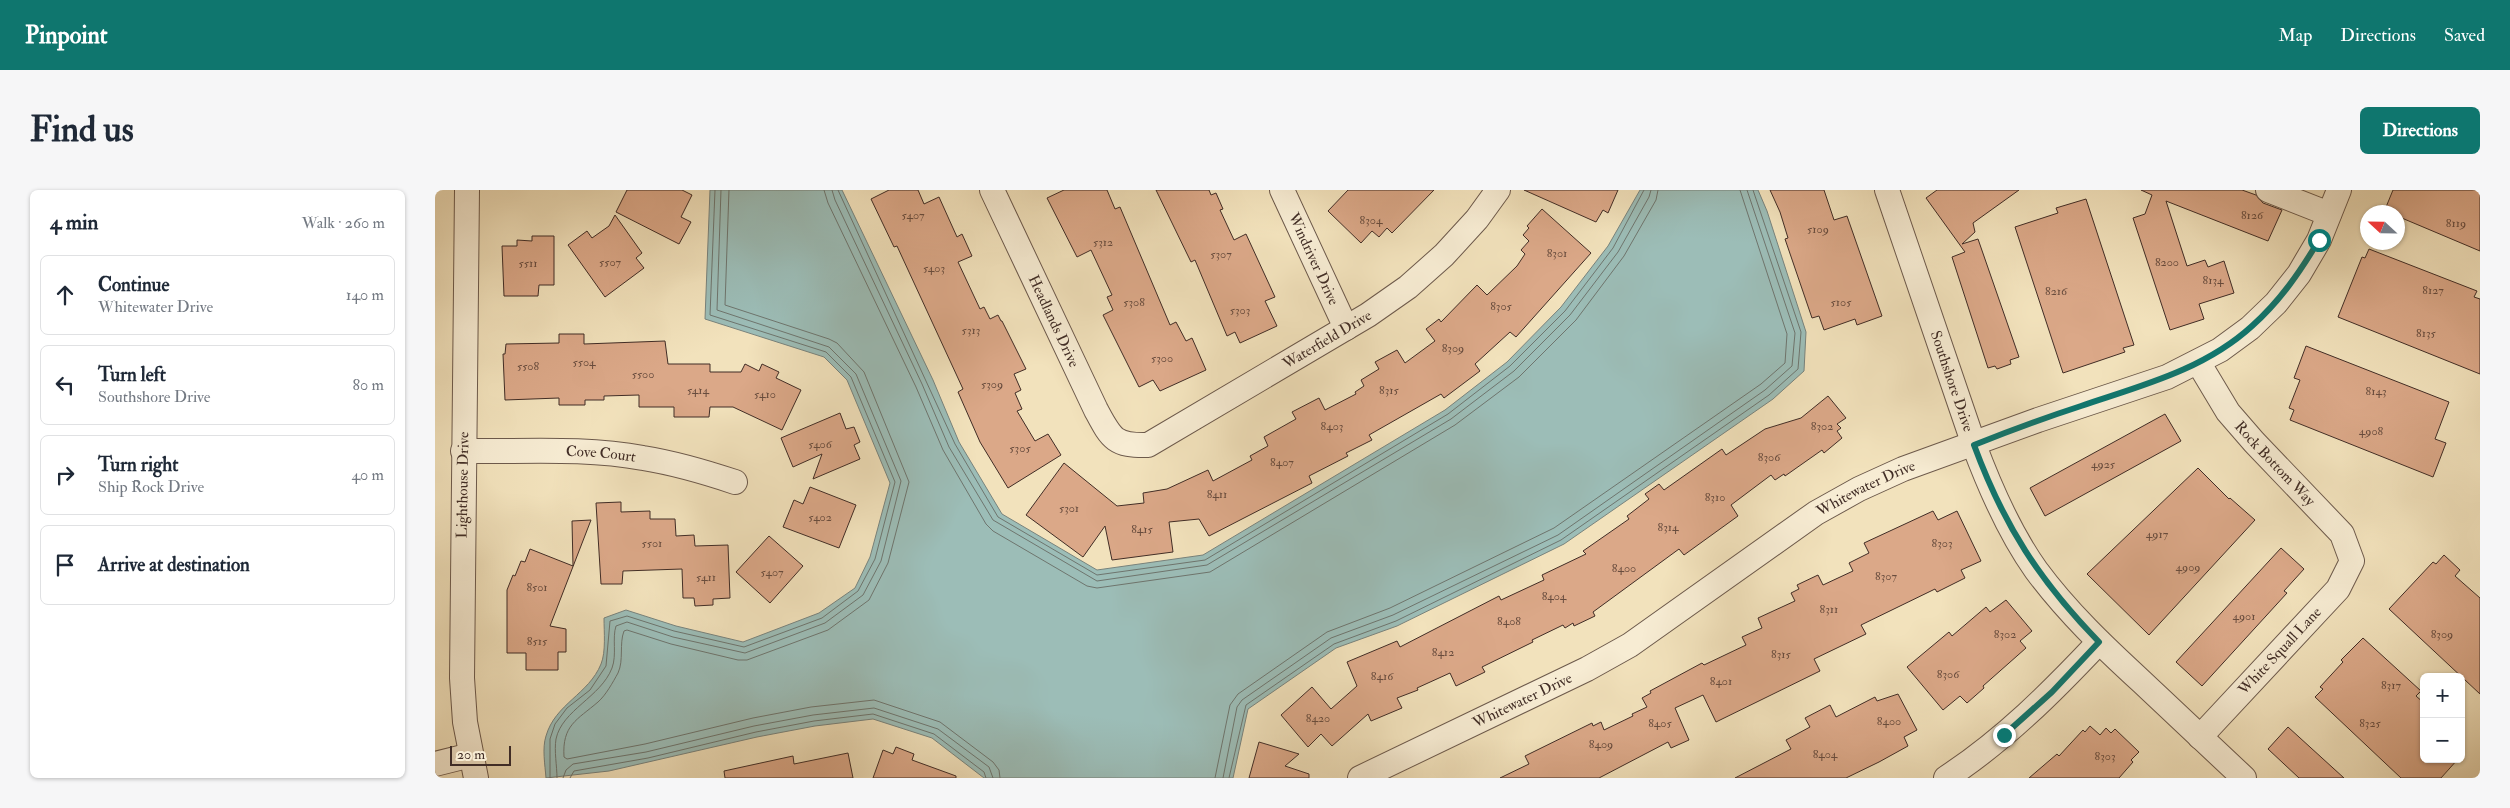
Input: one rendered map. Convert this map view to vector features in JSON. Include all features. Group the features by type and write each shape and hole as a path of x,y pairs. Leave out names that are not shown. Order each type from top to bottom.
{"street":[{"name":"Lighthouse Drive","path":"467,190 461,678 471,755 476,778"},
{"name":"Headlands Drive","path":"992,190 1096,410 1108,432 1126,446"},
{"name":"Windriver Drive","path":"1282,190 1346,328"},
{"name":"Waterfield Drive","path":"1126,446 1148,445 1346,328 1408,287 1444,255 1477,219 1498,190"},
{"name":"Southshore Drive","path":"1887,190 1974,445 1988,483 2009,527 2035,568 2065,607 2099,642 2244,778"},
{"path":"2268,190 2329,214"},
{"name":"Whitewater Drive","path":"1359,778 1587,669 1630,645 1816,514 1859,489 1903,469 1974,445 2038,420 2167,377 2220,350 2250,328 2276,302 2299,274 2319,240 2339,190"},
{"name":"Rock Bottom Way","path":"2198,362 2228,412 2342,534 2352,561"},
{"name":"Cove Court","path":"463,451 594,453 641,457 690,468 735,482"},
{"name":"White Squall Lane","path":"2200,737 2338,589 2352,561"},
{"path":"1946,778 2004,735 2052,692 2099,642"},
{"path":"435,764 471,755"}],"water":[{"path":"710,190 842,190 933,380 959,442 1002,514 1097,570 1203,555 1445,410 1507,362 1561,307 1608,246 1640,190 1758,190 1767,211 1806,332 1804,371 1773,399 1564,544 1397,626 1336,648 1248,709 1233,778 984,778 932,738 873,719 815,726 757,737 609,771 546,778 544,751 546,736 550,725 557,715 589,683 601,664 604,648 604,618 626,610 676,626 743,642 819,613 855,588 870,557 890,483 847,380 824,357 705,319"}],"building":[{"path":"627,190 682,190 692,195 681,217 691,222 679,244 616,212"},
{"path":"889,190 918,190 924,204 939,197 957,237 962,234 972,256 958,262 980,309 984,307 990,319 998,315 1026,369 1014,374 1021,390 1015,393 1022,409 1017,411 1035,441 1048,434 1061,455 1008,488 980,442 958,392 963,389 897,246 894,247 871,199"},
{"path":"1064,190 1107,190 1115,209 1120,207 1170,325 1176,322 1186,341 1192,338 1206,370 1160,391 1153,380 1139,387 1103,315 1113,310 1107,297 1112,295 1091,250 1077,257 1047,198"},
{"path":"1156,190 1209,190 1211,195 1216,193 1223,209 1220,210 1234,240 1246,234 1275,297 1265,301 1277,326 1240,343 1235,332 1227,336 1195,260 1191,262"},
{"path":"1348,190 1434,190 1392,233 1387,228 1379,237 1372,231 1361,243 1328,211"},
{"path":"1524,190 1618,190 1608,213 1603,210 1596,222"},
{"path":"1770,190 1824,190 1834,220 1847,216 1882,316 1857,325 1855,319 1824,330 1819,316 1812,318 1785,239 1788,238 1780,212"},
{"path":"1937,190 2019,190 1973,223 1975,232 1962,244 1978,239 2019,357 2010,360 2011,364 1997,369 1995,366 1988,368 1952,257 1965,252 1926,198"},
{"path":"2141,190 2242,190 2256,195 2263,203 2282,210 2268,241 2166,201 2187,266 2205,260 2208,267 2224,261 2234,293 2199,304 2204,319 2170,330 2133,218 2145,214 2152,195"},
{"path":"2393,190 2480,190 2480,251 2405,219 2405,205 2387,205"},
{"path":"2086,199 2134,345 2123,348 2125,352 2063,373 2015,227 2058,213 2056,208"},
{"path":"1542,209 1591,253 1516,337 1510,332 1475,364 1480,371 1444,398 1441,394 1369,435 1372,440 1346,453 1348,456 1309,476 1312,483 1209,536 1199,519 1169,522 1173,552 1112,560 1105,526 1083,557 1026,515 1064,463 1117,506 1144,503 1143,493 1167,489 1208,470 1213,481 1252,460 1250,456 1268,446 1264,437 1296,419 1292,412 1319,398 1325,410 1356,394 1355,392 1364,386 1361,380 1379,369 1375,362 1397,350 1405,363 1435,341 1426,329 1439,319 1441,322 1477,285 1487,295 1517,266 1525,254 1521,250 1529,241 1523,235 1529,228 1527,226"},
{"path":"615,215 642,253 636,258 644,268 605,297 568,245 587,231 592,238 609,226"},
{"path":"532,236 554,236 554,285 539,285 538,296 504,296 502,246 517,246 517,240 532,241"},
{"path":"2369,250 2372,250 2477,291 2474,297 2480,299 2480,374 2338,317 2362,257 2365,258"},
{"path":"559,334 584,334 584,344 665,341 668,364 710,364 710,372 741,372 745,364 759,371 762,364 779,372 776,378 801,390 782,430 733,407 710,407 709,417 674,417 674,407 639,407 639,395 604,396 604,400 585,400 585,405 559,405 559,398 505,400 503,354 505,354 506,344 559,343"},
{"path":"2306,346 2449,402 2435,439 2446,443 2433,477 2290,420 2294,410 2289,408 2300,380 2294,378"},
{"path":"1828,396 1846,418 1837,424 1841,428 1837,431 1842,438 1824,453 1822,450 1785,476 1784,474 1775,480 1771,475 1731,505 1738,516 1684,555 1679,549 1593,612 1595,616 1574,626 1573,623 1565,628 1563,625 1532,640 1533,642 1482,667 1485,672 1456,686 1450,673 1417,688 1418,690 1397,698 1402,708 1371,721 1368,714 1332,746 1321,734 1308,747 1281,715 1312,687 1331,709 1357,686 1347,662 1397,641 1400,647 1499,596 1501,600 1544,580 1542,575 1586,554 1583,551 1629,519 1627,516 1649,499 1645,494 1659,484 1664,490 1722,449 1726,455 1765,429 1801,418"},
{"path":"840,413 846,429 854,427 860,442 854,445 860,459 813,479 822,454 793,467 781,438"},
{"path":"2165,414 2181,441 2045,516 2030,488"},
{"path":"2198,468 2229,499 2255,520 2149,635 2087,574"},
{"path":"810,487 856,505 839,548 783,527 794,500 803,504"},
{"path":"621,502 621,512 650,511 650,519 675,519 676,536 694,535 695,546 728,545 730,598 713,599 713,605 695,606 694,598 683,598 682,569 623,571 622,584 601,584 596,503"},
{"path":"1933,511 1938,520 1957,511 1981,561 1961,570 1965,578 1937,592 1935,589 1861,625 1866,634 1814,659 1820,671 1716,722 1703,695 1675,708 1689,740 1671,748 1668,742 1599,778 1500,778 1529,764 1525,756 1592,723 1593,726 1601,722 1604,730 1633,716 1632,714 1647,707 1642,698 1651,693 1650,691 1702,663 1704,665 1746,645 1742,637 1762,628 1758,618 1795,601 1791,593 1799,589 1797,585 1818,575 1823,585 1853,571 1849,563 1869,553 1864,543"},
{"path":"591,520 550,626 566,629 566,652 558,652 558,670 526,670 526,653 507,653 507,590 513,575 515,576 521,561 525,562 530,549 573,566 572,521"},
{"path":"769,536 803,566 770,603 736,572"},
{"path":"2281,548 2304,569 2284,591 2287,593 2202,686 2176,662"},
{"path":"2444,555 2460,570 2455,576 2480,598 2480,694 2465,680 2465,673 2458,673 2389,609 2433,562 2436,564"},
{"path":"2006,600 2032,631 2020,641 2026,648 1983,686 1984,688 1967,703 1960,696 1943,710 1907,667 1949,632 1952,636 1986,607 1990,612"},
{"path":"2363,638 2420,690 2416,696 2420,700 2420,763 2454,763 2441,778 2401,778 2315,697 2323,689 2320,687 2343,662 2341,660"},
{"path":"1898,694 1917,730 1904,737 1908,746 1879,762 1846,778 1735,778 1791,749 1786,740 1810,727 1805,718 1830,705 1836,717 1875,697 1877,701"},
{"path":"2090,726 2100,735 2106,728 2111,733 2115,729 2139,752 2119,778 2029,778 2057,754 2059,756 2083,730 2085,732"},
{"path":"2288,727 2344,778 2299,778 2268,749"},
{"path":"1259,742 1299,754 1285,766 1309,774 1309,778 1249,778"},
{"path":"896,747 914,754 912,760 956,776 956,778 873,778 883,750 893,754"},
{"path":"848,753 853,778 725,778 724,771 793,756 794,764"}],"route":[{"path":"2004,735 2052,692 2099,642 2065,607 2035,568 2009,527 1988,483 1974,445 2038,420 2167,377 2220,350 2250,328 2276,302 2299,274 2319,240"}]}
